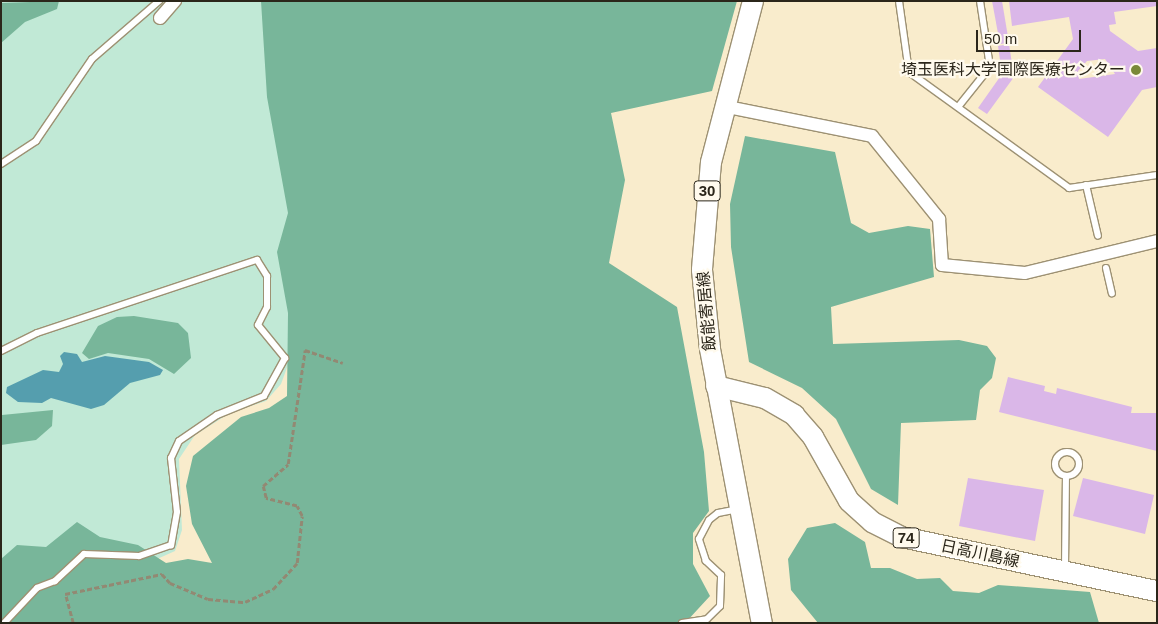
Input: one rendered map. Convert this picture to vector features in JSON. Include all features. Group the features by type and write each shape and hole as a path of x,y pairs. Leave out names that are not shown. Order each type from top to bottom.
{"main road":[{"name":"飯能寄居線","path":"753,1 723,106 711,162 702,246 706,319 716,386 762,623"},
{"name":"日高川島線","path":"716,386 765,398 794,416 813,437 849,501 885,529 916,541 1157,591"}],"street":[{"path":"160,18 175,1"},
{"path":"723,106 872,136 940,219 942,265 1025,272 1157,241"}],"lane":[{"path":"1,164 36,141 92,59 159,1"},
{"path":"899,1 909,72 1069,188 1157,175"},
{"path":"958,107 990,66 980,1"},
{"path":"1086,186 1098,236"},
{"path":"1,351 36,333 257,260 267,276 267,306 258,326 285,358 264,396 217,415 179,441 171,458 177,512 171,545 139,556 84,554 54,581 37,588 4,623"},
{"path":"1106,268 1112,293"},
{"path":"1064,572 1066,477"},
{"path":"682,623 707,619 720,606 720,575 706,561 699,539 702,528 718,512 740,509"}],"path":[{"path":"73,623 65,594 162,574 170,583 208,599 245,602 273,589 297,563 302,516 297,506 266,498 263,486 288,464 305,350 343,362"}],"green space":[{"path":"1,1 276,1 293,249 288,365 281,384 266,401 230,413 195,435 179,459 182,530 175,551 14,623 1,623"},
{"path":"59,1 57,9 25,22 1,43 1,3"},
{"path":"261,1 737,1 712,91 611,113 625,180 609,263 677,307 704,452 709,511 693,533 693,564 710,596 686,622 1,623 1,559 17,545 46,547 77,522 100,537 138,545 166,563 188,559 212,563 192,524 186,486 193,456 241,417 269,408 287,396 288,313 277,252 288,213 267,97"},
{"path":"745,136 835,152 851,223 869,233 908,226 930,229 934,277 831,307 833,344 959,340 987,346 996,358 992,378 980,390 976,420 901,423 898,505 871,489 836,419 802,388 749,362 731,247 730,204"},
{"path":"134,316 178,323 188,333 191,358 174,374 149,359 108,353 89,359 82,353 98,326 117,317"},
{"path":"53,410 52,426 36,440 1,445 2,415"},
{"path":"835,523 865,542 871,568 890,568 917,579 940,578 953,591 979,593 998,585 1090,592 1099,623 818,623 791,590 788,559 807,528"}],"water":[{"path":"64,352 77,354 82,362 105,356 149,362 163,370 160,375 130,383 104,405 91,409 51,398 42,403 18,402 6,393 7,387 43,370 59,372 63,364 60,356"}],"building":[{"path":"992,1 1002,1 1009,43 1000,44"},
{"name":"埼玉医科大学国際医療センター","path":"1009,1 1157,1 1157,6 1114,12 1116,24 1109,25 1110,31 1138,51 1157,48 1157,87 1142,90 1108,137 1038,87 1073,39 1069,17 1012,26","holes":["1105,59 1115,74 1079,79 1078,71 1087,61"]},
{"path":"1009,44 1014,77 987,114 978,108 1002,74 998,46"},
{"path":"1008,377 1045,386 1044,391 1056,394 1057,388 1132,407 1131,413 1157,413 1157,451 999,412"},
{"path":"968,478 1044,490 1035,541 959,526"},
{"path":"1083,478 1154,495 1145,534 1073,516"}],"place":[{"name":"埼玉医科大学国際医療センター","path":"1136,70"}]}
